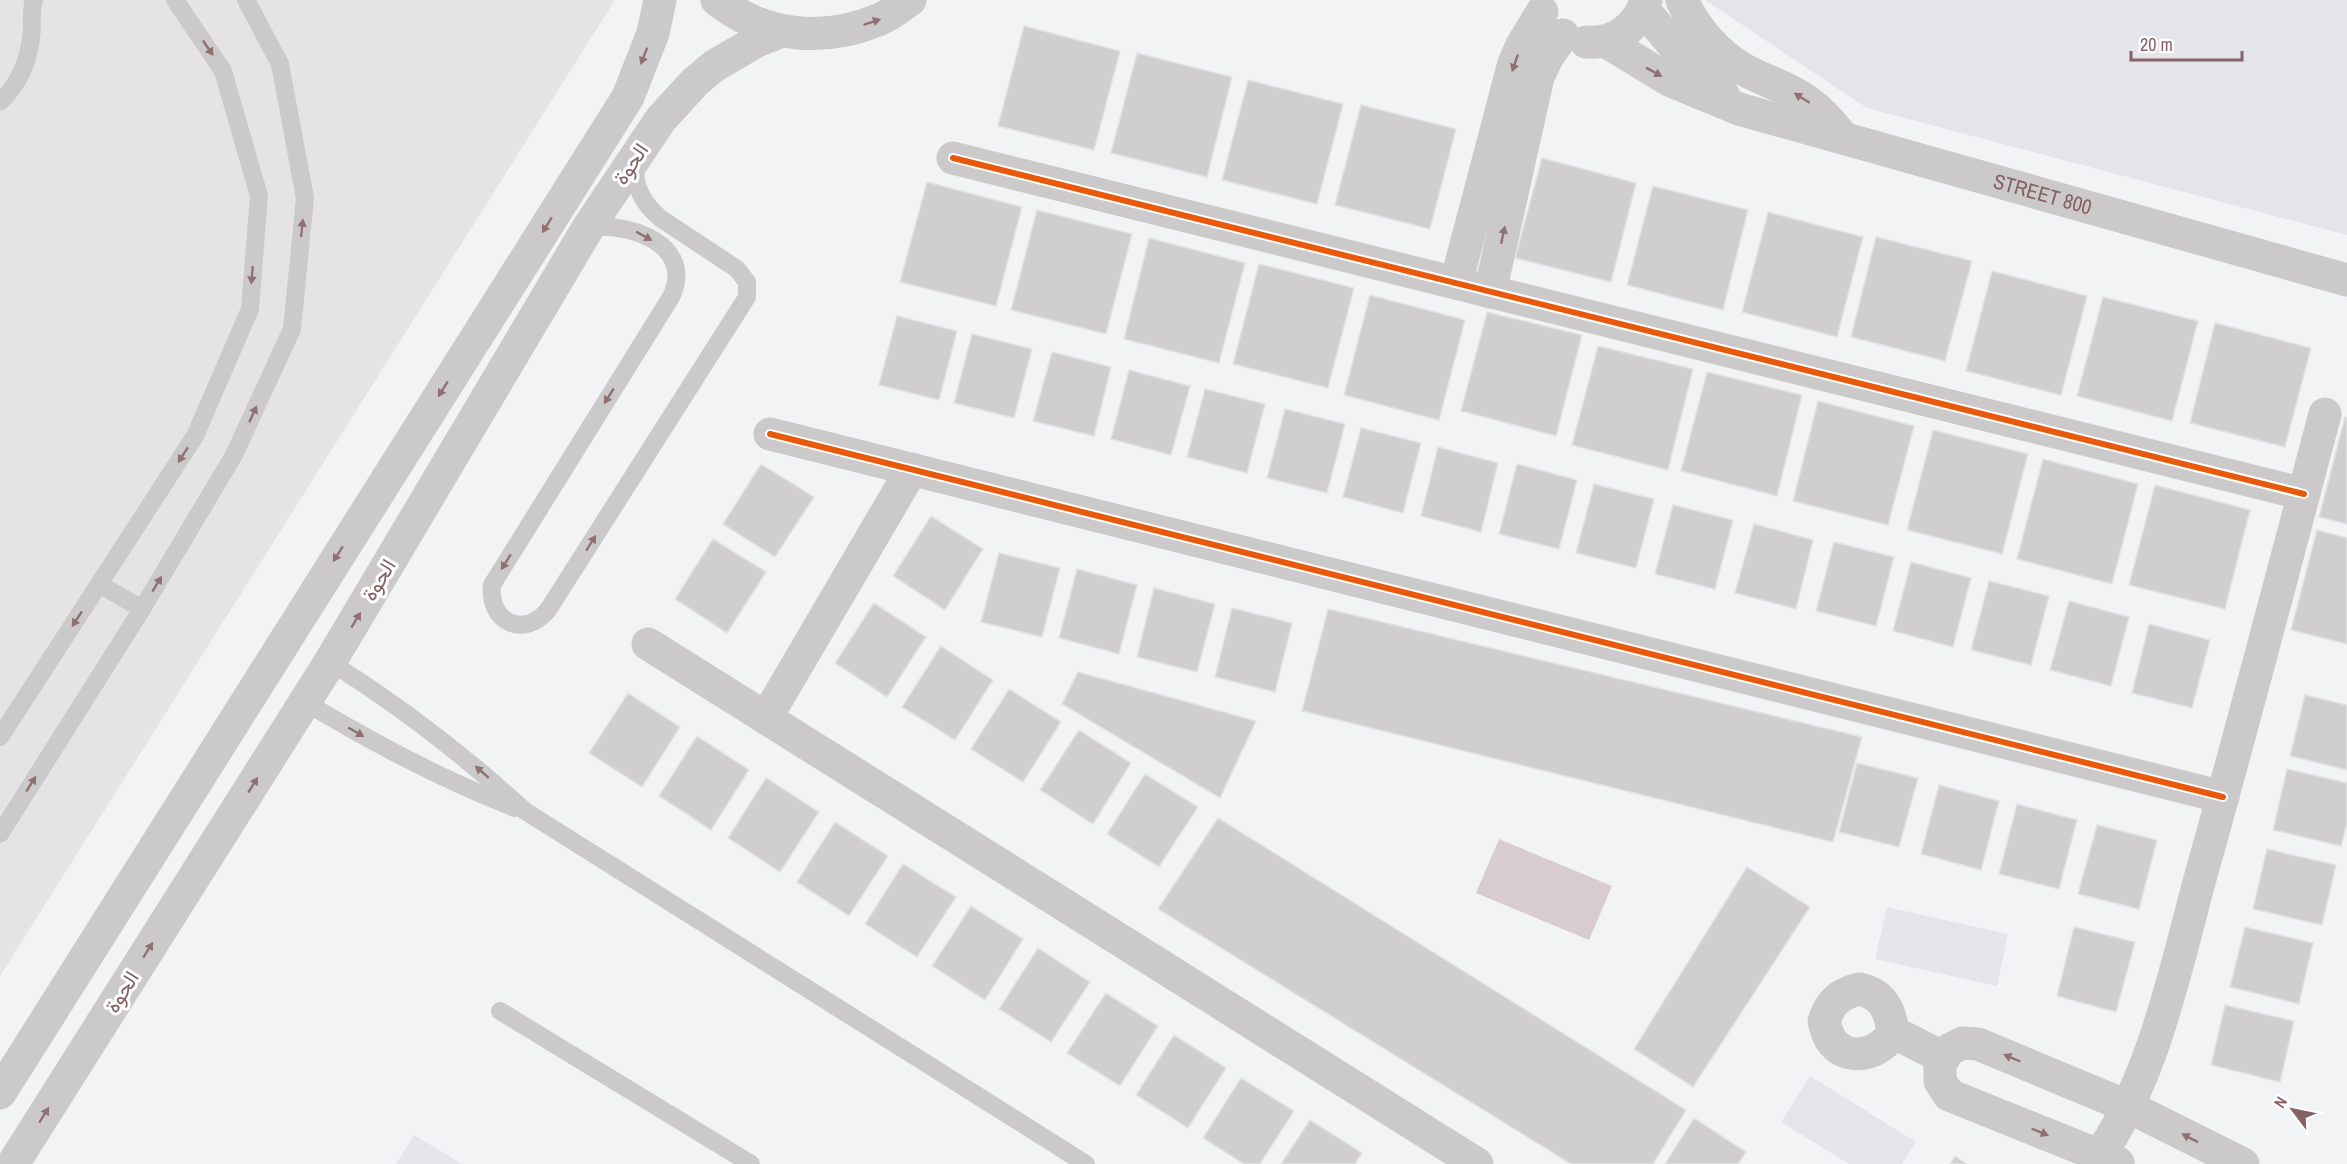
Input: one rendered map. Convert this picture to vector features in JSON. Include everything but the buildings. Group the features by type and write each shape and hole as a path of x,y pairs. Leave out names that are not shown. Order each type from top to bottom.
{"street":[{"name":"الحوة","path":"0,1093 628,97 653,33 660,0"},
{"path":"717,0 735,15 780,32 831,34 880,20 909,0"},
{"path":"1682,0 1701,31 1718,50 1739,66 1808,101 1821,111 1843,138"},
{"path":"1548,16 1583,42 1605,41 1628,30 1644,4"},
{"name":"STREET 800","path":"1644,4 1688,62 1739,109"},
{"path":"1456,283 1514,63 1522,45 1548,16"},
{"path":"1490,292 1538,77 1548,56 1548,16"},
{"name":"الحوة","path":"12,1164 330,662 588,228 661,119 695,82 735,52 780,32"},
{"name":"STREET 800","path":"1605,41 1669,80 1739,109 2347,280"},
{"path":"953,158 2304,494"},
{"path":"2242,1164 2128,1107 1977,1044 1962,1043 1947,1052 1940,1065 1940,1081 1949,1095 2105,1161 2128,1107 2145,1067 2160,1024 2325,414"},
{"path":"770,434 2223,796"},
{"path":"766,718 912,469"},
{"path":"288,634 330,662"},
{"path":"648,644 1477,1164"},
{"path":"262,675 305,702"},
{"path":"1893,1032 1944,1058"}],"lane":[{"path":"0,102 13,89 25,64 31,38 34,0"},
{"path":"0,737 195,436 250,309 259,196 223,71 175,0"},
{"path":"0,834 142,609 234,455 292,329 305,198 280,64 246,0"},
{"path":"588,228 615,226 640,233 665,248 672,256 678,277 671,297 492,585 493,605 498,613 514,624 534,622 548,610 747,297 747,282 737,269 660,218 649,208 636,183 635,168 638,154"},
{"path":"99,584 142,609"},
{"path":"330,662 379,692 434,733 525,811 1086,1164"},
{"path":"0,716 25,698"},
{"path":"305,702 412,763 468,789 525,811"},
{"path":"500,1011 751,1164"}],"shaded area":[{"path":"0,0 615,0 0,976"},
{"path":"1705,0 2347,0 2347,235 1867,108"},
{"path":"1499,839 1612,886 1589,940 1476,893"},
{"path":"1887,907 2008,934 1997,986 1875,959"},
{"path":"1810,1076 1916,1142 1902,1164 1849,1164 1781,1122"},
{"path":"414,1135 462,1164 396,1164"}],"cycle path":[{"path":"953,158 2304,494"},
{"path":"770,434 2223,797"}]}
